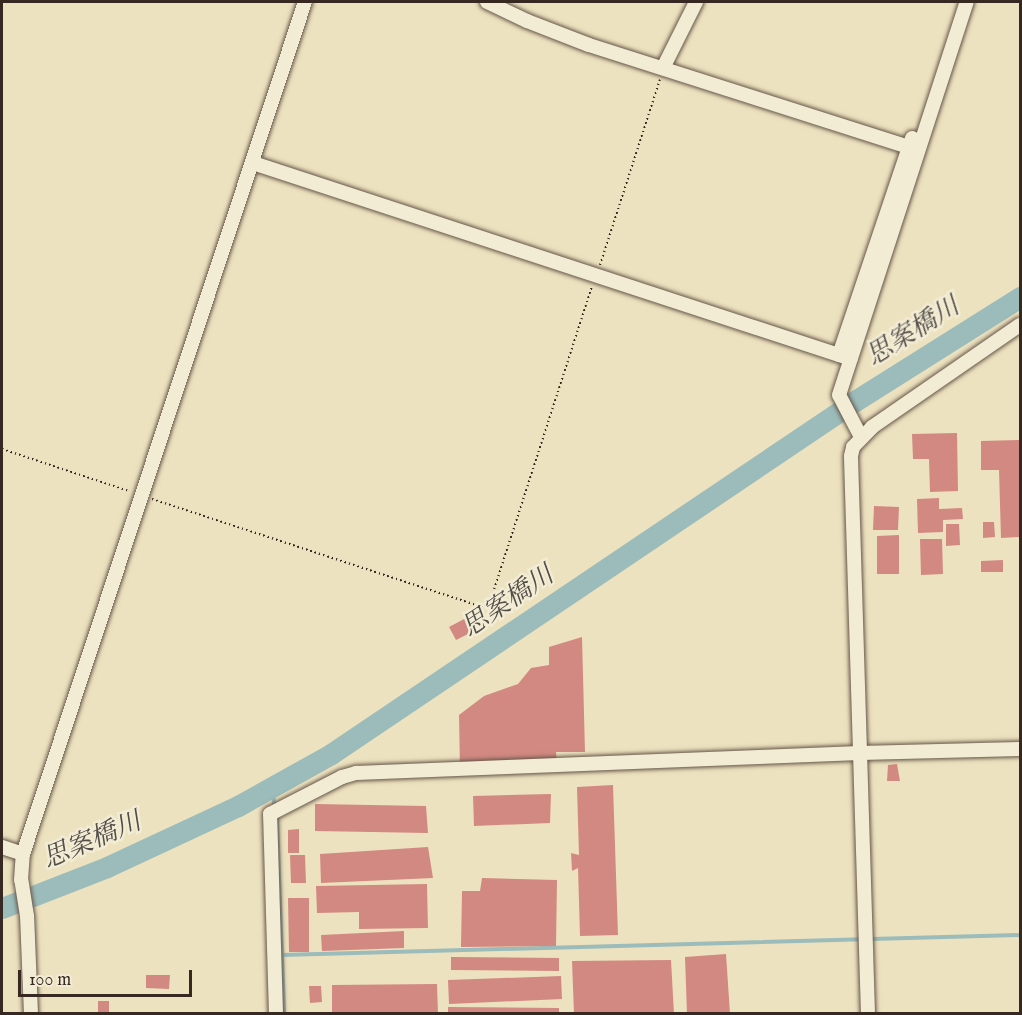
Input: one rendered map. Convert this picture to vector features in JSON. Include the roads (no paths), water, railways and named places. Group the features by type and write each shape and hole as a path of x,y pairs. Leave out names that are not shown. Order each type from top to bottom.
{"street":[{"path":"31,1014 27,916 21,880 23,854 305,2"},
{"path":"487,2 527,21 589,45 909,147"},
{"path":"663,68 696,2"},
{"path":"858,433 839,395 845,357 909,147 958,2"},
{"path":"845,357 967,2"},
{"path":"253,163 845,357"},
{"path":"868,1014 851,472 853,447 858,433 1020,325"},
{"path":"276,1014 270,814 342,777 356,773 860,753 1020,750"},
{"path":"2,847 23,854"}],"waterway":[{"name":"思案橋川","path":"2,908 107,867 238,806 331,754 855,401 1020,297"},
{"path":"273,787 274,806"},
{"path":"277,820 284,1014"},
{"path":"282,955 1020,935"}]}
